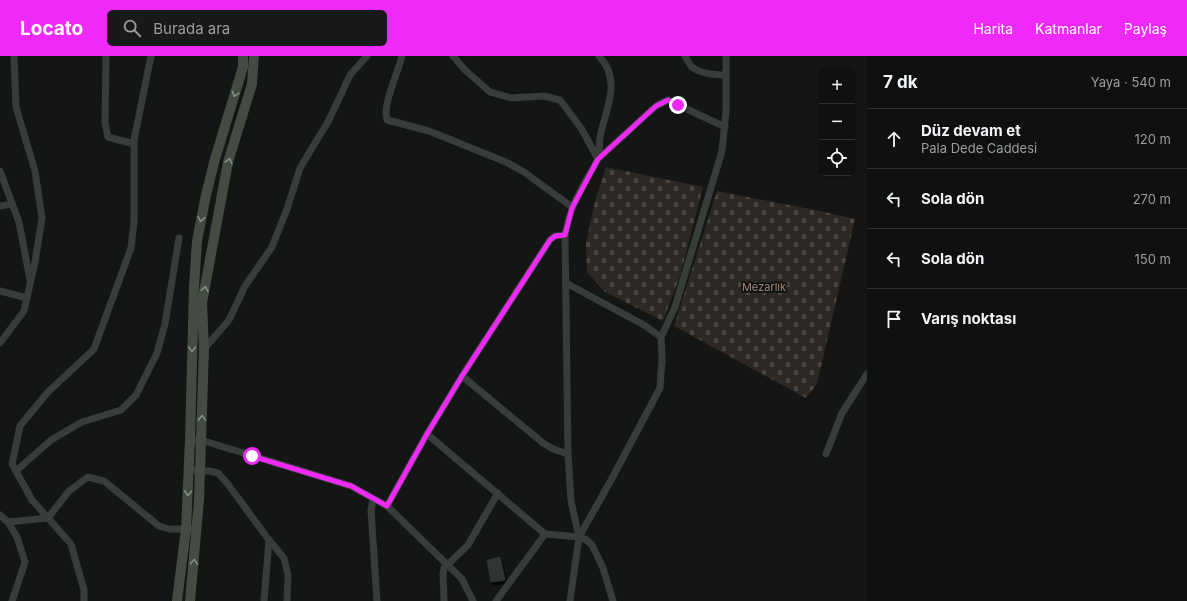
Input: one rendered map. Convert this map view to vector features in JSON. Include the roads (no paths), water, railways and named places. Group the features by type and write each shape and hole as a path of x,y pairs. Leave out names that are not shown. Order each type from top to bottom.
{"street":[{"path":"0,343 24,311 35,262 42,218 35,172 16,107 14,56"},
{"path":"106,56 105,123 108,137 134,144"},
{"path":"84,601 84,590 71,544 32,500 12,464 20,426 48,393 94,349 131,248 134,222 134,144 151,56"},
{"path":"177,601 186,529 194,287 197,241 215,159 243,67 243,56"},
{"path":"190,601 197,529 200,471 204,349 202,303 228,162 252,84 254,56"},
{"path":"204,349 229,320 245,286 272,247 288,209 300,168 329,120 350,76 367,56"},
{"path":"402,56 386,106 387,120 429,131 506,162 524,172 572,208"},
{"path":"598,159 600,137 611,97 612,82 603,59 599,56"},
{"path":"685,56 692,66 702,72 726,74"},
{"path":"579,537 660,388 662,360 661,337 675,307 722,151 726,111 726,56"},
{"path":"455,57 464,69 490,92 512,98 544,96 560,100 581,128 598,159"},
{"path":"570,600 579,537 571,501 568,454 565,235 572,208 598,159 656,106 668,100 725,127"},
{"path":"0,171 19,222 30,284"},
{"path":"0,206 12,204"},
{"path":"387,506 427,434 462,376 550,240 555,236 565,235"},
{"path":"16,471 51,440 82,422 121,410 136,395 157,353 165,324 179,238"},
{"path":"566,282 644,325 661,337"},
{"path":"0,291 27,298"},
{"path":"826,454 842,413 867,374"},
{"path":"462,376 543,443 553,449 568,454"},
{"path":"427,434 545,534 579,537 585,539 592,545 603,568 613,601"},
{"path":"190,440 201,440 351,486 387,506 462,579 473,601"},
{"path":"189,470 218,473 284,558 288,575 287,601"},
{"path":"8,522 48,518 69,491 88,477 104,481 159,526 169,529 197,529"},
{"path":"444,601 443,573 447,565 468,545 498,494"},
{"path":"374,499 371,510 377,601"},
{"path":"0,515 8,522 17,537 24,562 12,601"},
{"path":"496,601 545,534"},
{"path":"264,601 269,540"}],"park label":[{"name":"Mezarlık","path":"764,287"}]}
